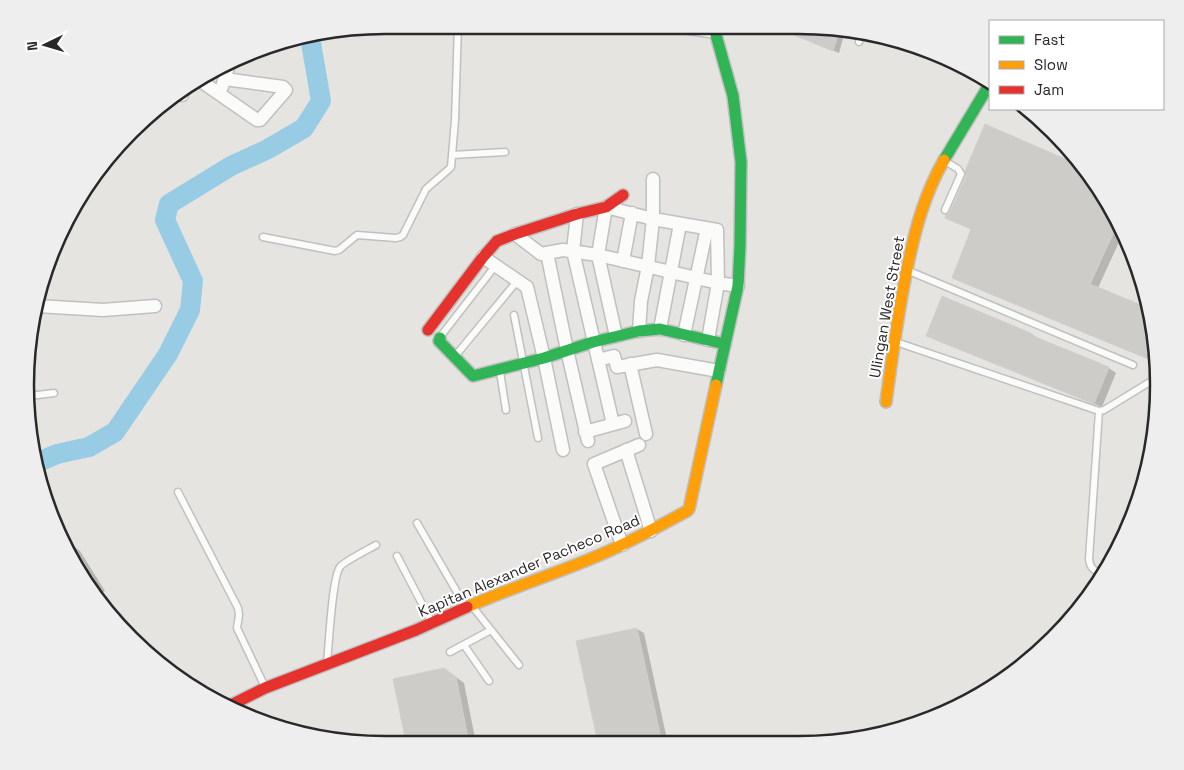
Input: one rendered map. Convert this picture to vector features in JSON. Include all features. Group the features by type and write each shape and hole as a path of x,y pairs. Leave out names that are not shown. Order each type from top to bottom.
{"street":[{"name":"Kapitan Alexander Pacheco Road","path":"235,702 265,688 327,663 416,630 494,595 591,559 651,531 689,509 738,286 741,162 733,96 717,34"},
{"path":"220,95 227,72"},
{"path":"205,84 257,120 260,120 286,90 283,87 225,79"},
{"name":"Ulingan West Street","path":"886,402 906,270 923,207 930,187 944,160 987,89"},
{"path":"639,331 641,301 648,266 653,219 653,179"},
{"path":"428,330 497,241 577,214 606,207 623,195"},
{"path":"606,207 653,219 717,230 718,283 708,340"},
{"path":"606,207 598,255 616,336"},
{"path":"623,260 632,213"},
{"path":"547,253 587,437 619,423 598,360 573,251 577,214"},
{"path":"660,329 680,224"},
{"path":"684,335 706,228"},
{"path":"515,234 541,254 563,250 598,255 738,286"},
{"path":"483,257 527,287 563,450"},
{"path":"43,306 104,310 155,306"},
{"path":"440,338 439,341 474,376 639,331 660,329 725,344"},
{"path":"598,360 613,356 617,367 657,360 718,371"},
{"path":"622,545 593,461 626,450 642,440 630,364"},
{"path":"626,450 651,531"}],"lane":[{"path":"263,238 335,252 357,235 400,237 403,235 426,189 451,167 458,34"},
{"path":"452,155 505,152"},
{"path":"944,160 961,174 945,210"},
{"path":"440,338 496,265"},
{"path":"906,270 1133,365"},
{"path":"455,356 518,280"},
{"path":"514,315 538,438"},
{"path":"895,341 1099,411 1104,410 1150,382"},
{"path":"500,368 506,410"},
{"path":"34,395 54,393"},
{"path":"1096,571 1089,564 1089,558 1099,411"},
{"path":"178,492 238,608 237,628 265,688"},
{"path":"417,523 468,606 492,630 519,665"},
{"path":"327,663 334,588 340,566 376,545"},
{"path":"397,556 432,622"},
{"path":"450,652 492,630"},
{"path":"464,645 489,680"}],"building":[{"path":"792,34 837,36 833,51"},
{"path":"985,124 1070,161 1091,190 1114,231 1090,284 1141,305 1149,359 952,278 971,229 945,218 950,212 966,176 965,171"},
{"path":"942,296 1109,367 1094,404 926,336"},
{"path":"69,538 99,588 81,561"},
{"path":"637,628 660,736 596,736 576,641"},
{"path":"444,668 456,677 468,736 405,736 393,679"}],"waterway":[{"path":"42,461 57,454 89,447 115,432 168,354 190,310 193,281 165,220 169,204 231,166 268,149 304,128 321,101 311,41"}],"traffic: fast":[{"path":"716,34 733,96 741,162 738,286 716,385"},
{"path":"944,160 987,89"},
{"path":"440,338 439,341 473,376 639,331 660,329 725,344"}],"traffic: slow":[{"path":"886,402 901,302 913,240 931,186 944,160"},
{"path":"467,607 602,554 687,511 689,509 716,385"}],"traffic: jam":[{"path":"428,330 497,241 577,214 606,207 623,195"},
{"path":"236,703 265,688 416,630 467,607"}]}
